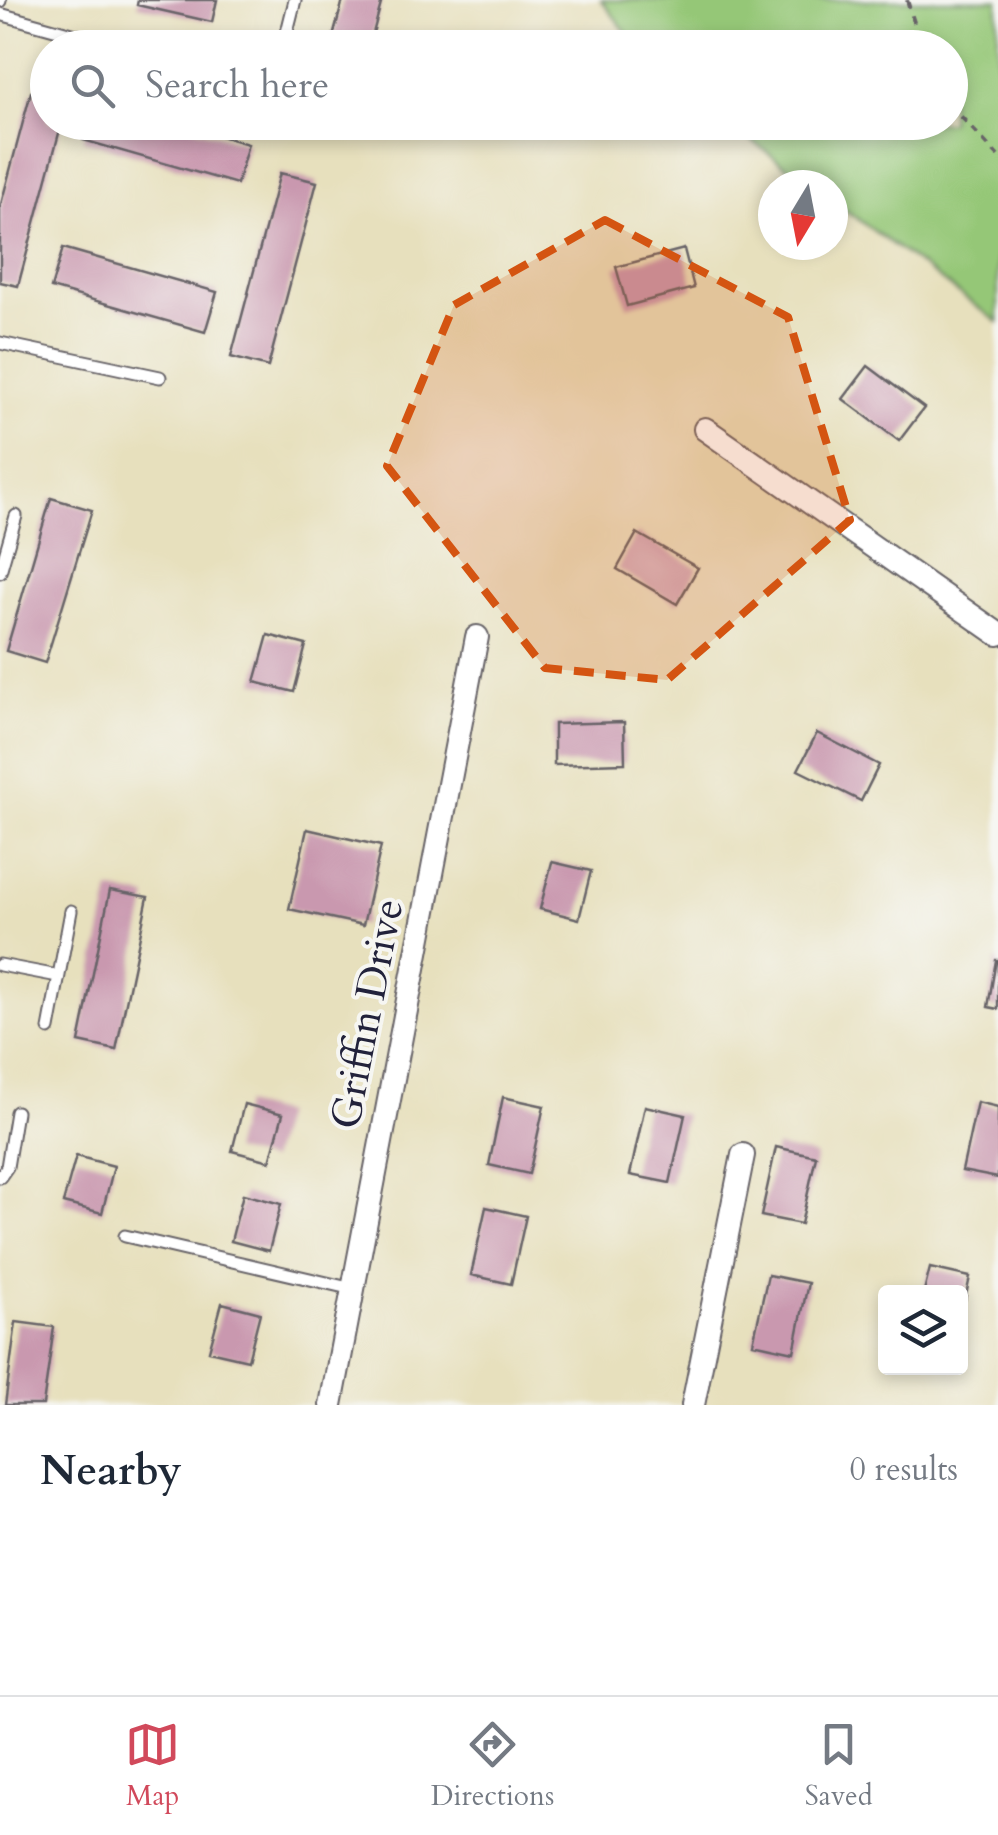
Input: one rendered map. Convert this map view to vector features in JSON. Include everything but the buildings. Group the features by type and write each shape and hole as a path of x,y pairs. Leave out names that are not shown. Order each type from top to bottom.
{"street":[{"path":"705,429 998,634"},
{"name":"Griffin Drive","path":"331,1405 477,637"},
{"path":"693,1405 743,1155"}],"lane":[{"path":"287,30 295,0"},
{"path":"0,14 58,30"},
{"path":"0,343 160,377"},
{"path":"0,572 16,516"},
{"path":"49,1029 71,910"},
{"path":"0,965 58,976"},
{"path":"0,1177 7,1167 16,1112"},
{"path":"125,1236 353,1289"}],"path":[{"path":"906,0 916,30"},
{"path":"968,124 998,156"}],"highlighted area":[{"path":"605,220 788,317 850,520 667,680 545,668 387,466 454,305"}],"green space":[{"path":"601,0 998,0 998,322 848,212 848,170 792,170 751,140 968,140 968,30 625,30"}]}
